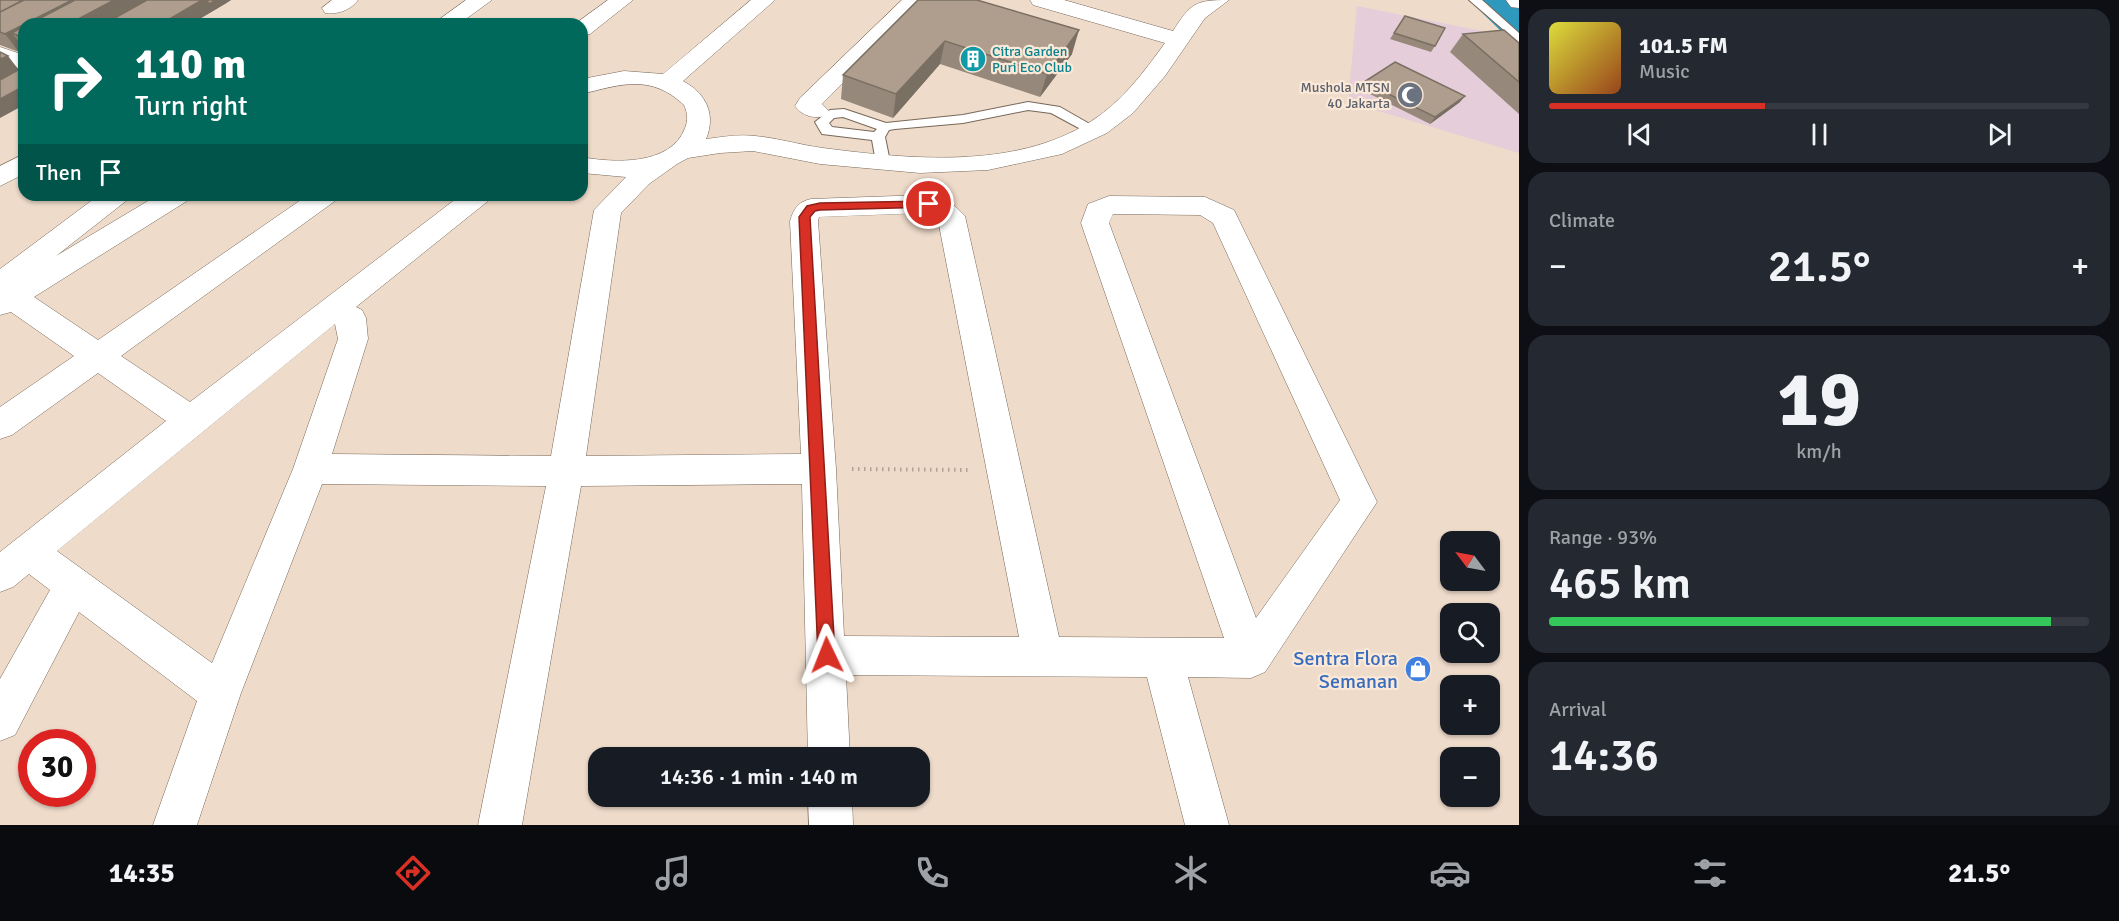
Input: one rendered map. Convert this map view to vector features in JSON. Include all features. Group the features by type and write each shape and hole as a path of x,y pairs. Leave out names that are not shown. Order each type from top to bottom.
{"street":[{"path":"454,18 482,0"},
{"path":"588,25 622,0"},
{"path":"667,83 764,0"},
{"path":"817,111 807,106 809,103 914,0"},
{"path":"1041,0 1066,4 1179,40"},
{"path":"588,166 615,170 638,168 675,154 746,143 798,153 883,162 946,164 1010,158 1056,147 1095,130 1134,99 1206,2"},
{"path":"0,54 18,73"},
{"path":"588,86 626,77 667,83 680,89 746,143"},
{"path":"608,210 640,178 675,154 696,133 699,123 696,104"},
{"path":"0,178 18,166"},
{"path":"500,825 566,471 608,210 588,174"},
{"path":"3,294 110,201"},
{"path":"3,294 167,201"},
{"path":"0,425 318,201"},
{"path":"219,693 72,587 14,564 190,420 471,201"},
{"path":"829,747 819,469 804,221 806,213 820,206 925,204 943,208 951,216 1043,657"},
{"path":"1109,206 1205,206 1224,217 1359,502 1251,658 1095,223 1095,213 1101,208 1109,206"},
{"path":"3,294 190,420"},
{"path":"175,825 219,693 310,469 353,339 351,318 331,309"},
{"path":"310,469 566,471 819,469"},
{"path":"0,720 72,587"},
{"path":"827,655 1251,658"},
{"path":"1163,659 1207,825"},
{"path":"830,807 831,825"}],"lane":[{"path":"1475,0 1519,39"},
{"path":"883,162 882,132 963,119 1018,107 1051,108 1095,130"}],"path":[{"path":"819,469 1005,470"}],"shaded area":[{"path":"1357,6 1482,31 1519,63 1519,153 1348,102"}],"building":[{"path":"0,0 23,0 0,12"},
{"path":"24,0 72,0 37,18 18,18 18,27 5,34 0,32 0,12"},
{"path":"75,0 114,0 80,18 40,18"},
{"path":"147,0 202,0 171,18 115,18"},
{"path":"918,0 977,0 1079,30 1047,74 945,41 896,94 843,75"},
{"path":"1405,16 1445,28 1435,46 1394,33"},
{"path":"1504,30 1519,43 1519,82 1463,34"},
{"path":"0,52 8,56 0,59"},
{"name":"Mushola MTSN 40 Jakarta","path":"1395,62 1465,96 1435,117 1364,82"},
{"path":"18,70 18,89 0,99 0,80"}],"waterway":[{"path":"1488,0 1519,27"}],"place":[{"name":"Citra Garden Puri Eco Club","path":"973,59"},
{"name":"Mushola MTSN 40 Jakarta","path":"1410,95"},
{"name":"Sentra Flora Semanan","path":"1418,669"}],"route":[{"path":"827,655 819,469 804,221 806,213 811,208 820,206 929,204"}]}
